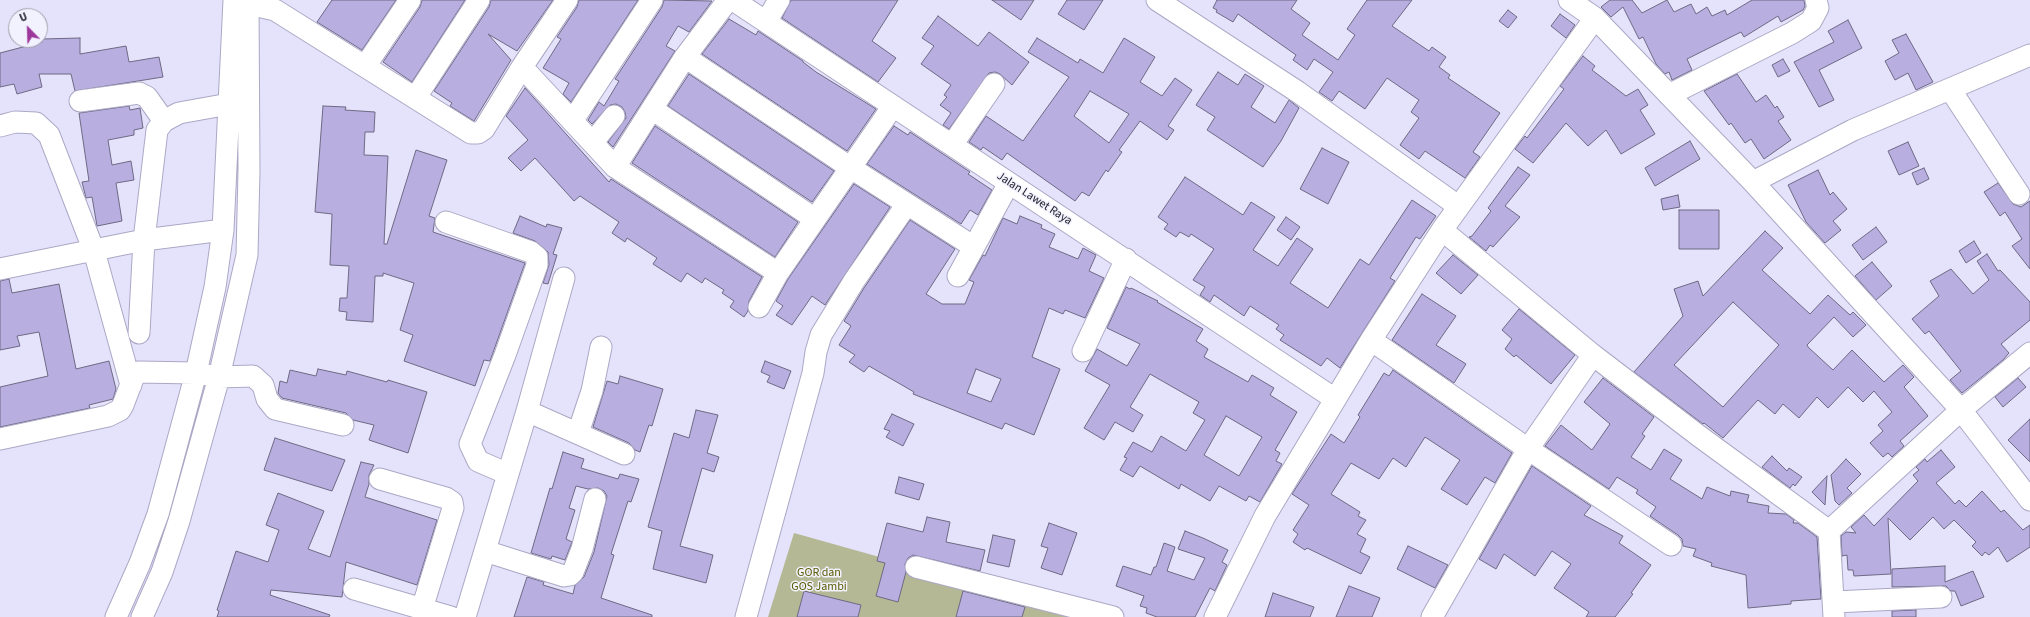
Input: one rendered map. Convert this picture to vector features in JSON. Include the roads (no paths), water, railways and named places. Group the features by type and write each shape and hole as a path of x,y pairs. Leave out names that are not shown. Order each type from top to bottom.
{"street":[{"path":"366,65 410,0"},
{"path":"416,97 479,0"},
{"path":"142,617 162,572 219,377 247,255 240,49 241,4 275,10 366,65 471,133 478,133 484,129 522,67 567,0"},
{"path":"573,120 652,0"},
{"path":"615,167 685,57 728,0"},
{"name":"Jalan Lawet Raya","path":"733,0 1335,399"},
{"path":"766,22 779,0"},
{"path":"1157,0 1298,92 1458,206"},
{"path":"1569,0 1595,18 1753,182 1961,410 2030,500"},
{"path":"1669,95 1792,33 1811,21 1818,8 1816,0"},
{"path":"1215,617 1265,516 1371,340 1458,206 1595,18"},
{"path":"116,617 140,563 158,514 196,373 215,287 222,230 229,104 240,49"},
{"path":"1753,182 1853,130 2030,55"},
{"path":"685,57 851,168 974,247"},
{"path":"522,67 573,120 615,167 778,273"},
{"path":"952,145 994,84"},
{"path":"1950,89 2019,194"},
{"path":"80,101 139,93 148,97 164,121"},
{"path":"139,333 144,240 157,130 164,121 179,113 229,104"},
{"path":"759,307 778,273 893,106"},
{"path":"652,109 815,219"},
{"path":"593,142 614,116"},
{"path":"0,126 15,122 36,123 49,135 94,251 131,385"},
{"path":"958,276 1009,183"},
{"path":"746,617 813,373 818,344 854,281 907,204"},
{"path":"446,222 531,252 537,257 537,265 506,356 470,444 478,461 508,474"},
{"path":"0,269 144,240 222,230"},
{"path":"1442,230 1593,355 1699,436 1829,531"},
{"path":"1084,351 1126,260"},
{"path":"465,617 527,411 564,278"},
{"path":"1371,340 1528,449 1671,545"},
{"path":"578,433 592,391 601,347"},
{"path":"1829,531 1961,410 2030,352"},
{"path":"1432,617 1528,449 1593,355"},
{"path":"0,439 108,416 120,410 134,376 138,372 196,373 219,377 253,376 263,385 268,399 275,410 343,425"},
{"path":"527,411 624,454"},
{"path":"380,479 446,498 452,502 453,508 422,609"},
{"path":"485,551 564,576 570,575 573,572 582,549 595,499"},
{"path":"1829,531 1834,610 1941,597"},
{"path":"916,567 1113,617"},
{"path":"354,589 451,617"}],"park label":[{"name":"GOR dan GOS Jambi","path":"819,580"}]}
